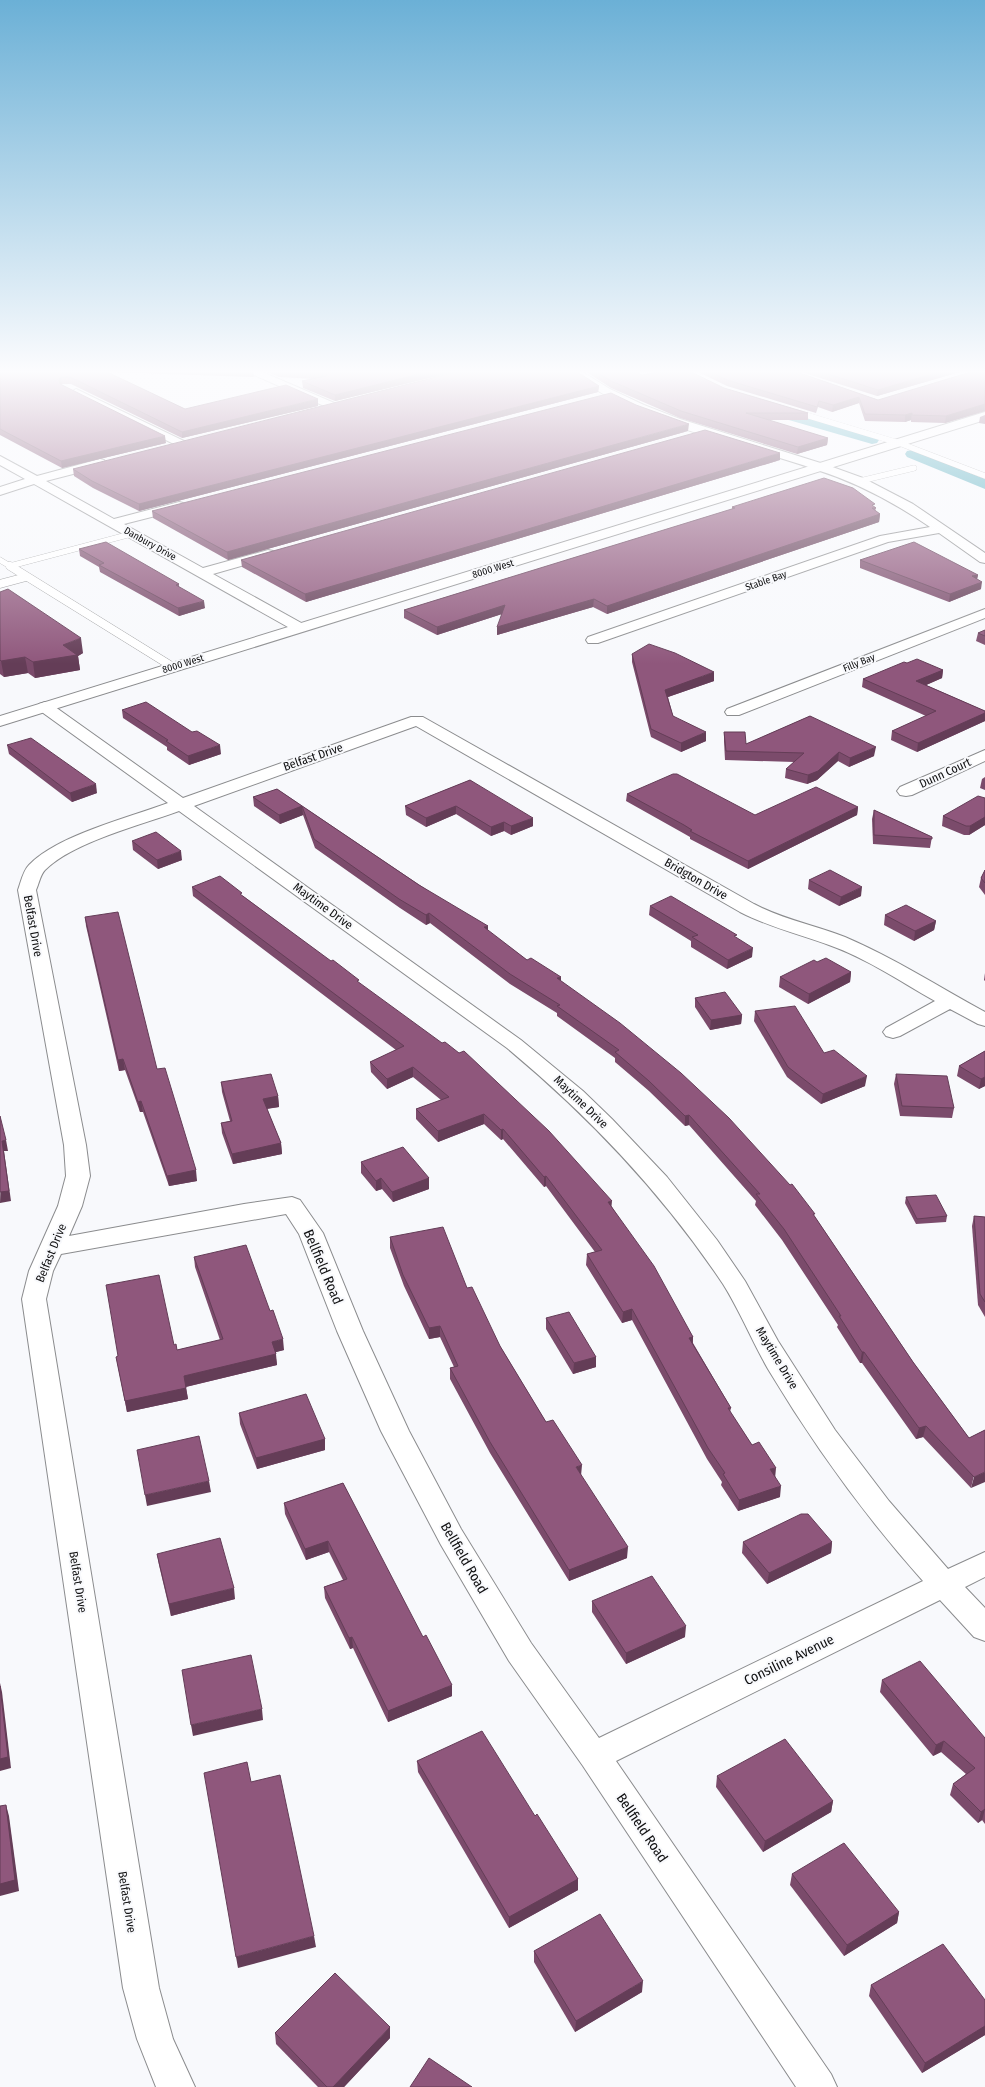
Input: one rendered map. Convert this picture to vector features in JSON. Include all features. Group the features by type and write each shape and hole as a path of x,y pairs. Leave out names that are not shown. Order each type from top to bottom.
{"street":[{"name":"Danbury Drive","path":"15,468 300,628"},
{"path":"0,491 80,468"},
{"name":"8000 West","path":"0,721 815,468"},
{"path":"824,468 860,481 901,502 985,559"},
{"path":"112,523 192,503"},
{"name":"Stable Bay","path":"593,640 885,539 941,529"},
{"path":"202,573 281,551"},
{"name":"Filly Bay","path":"733,712 985,613"},
{"name":"Maytime Drive","path":"45,707 514,1044 554,1075 598,1116 681,1207 733,1281 767,1344 809,1411 865,1492 944,1584 985,1628"},
{"name":"Belfast Drive","path":"171,2077 150,2029 141,1988 34,1299 41,1271 70,1206 78,1176 75,1146 27,890 35,869 54,854 88,838 417,720"},
{"name":"Bridgton Drive","path":"417,720 747,908 774,921 837,941 855,949 951,1000 985,1020"},
{"name":"Dunn Court","path":"906,791 985,755"},
{"path":"893,1032 951,1000"},
{"name":"Bellfield Road","path":"52,1247 244,1212 292,1205 311,1233 350,1331 395,1431 451,1537 520,1652 594,1756 818,2087"},
{"name":"Consiline Avenue","path":"594,1756 985,1564"}],"lane":[{"path":"860,481 912,468"},
{"path":"965,468 985,476"},
{"path":"10,566 132,534"},
{"path":"0,560 173,667"},
{"path":"0,584 26,577"}],"building":[{"path":"278,468 139,504 92,481 73,469"},
{"path":"318,468 529,468 227,552 152,511"},
{"path":"568,468 729,468 305,594 241,560"},
{"path":"824,478 853,488 875,504 872,505 876,508 872,508 880,514 607,606 594,599 497,627 505,605 437,627 404,610 735,508 732,507"},
{"path":"106,542 179,584 176,585 204,601 178,608 99,565 104,563 79,549"},
{"path":"914,542 978,575 972,576 982,582 950,594 860,560"},
{"path":"8,589 81,638 63,645 77,655 33,662 25,657 1,661 0,592"},
{"path":"985,630 985,636 978,633"},
{"path":"649,644 675,653 714,672 665,690 673,716 706,732 681,743 651,729 632,654"},
{"path":"917,659 943,670 916,681 985,711 985,713 918,743 892,731 936,711 863,679 904,662 907,663"},
{"path":"146,702 192,732 197,731 220,745 188,756 166,741 168,740 122,710"},
{"path":"810,716 876,747 850,758 839,752 818,771 808,775 786,769 804,753 726,751 724,732 745,732 746,744"},
{"path":"31,738 96,784 70,793 7,745"},
{"path":"673,774 677,774 755,815 816,787 858,807 748,861 690,831 692,830 627,794"},
{"path":"470,780 533,818 511,826 504,822 491,827 456,806 426,818 405,806"},
{"path":"277,789 419,885 488,926 484,927 527,960 531,958 561,977 557,978 620,1023 681,1073 729,1118 790,1185 792,1184 815,1214 813,1214 913,1362 969,1438 985,1430 985,1472 974,1477 926,1426 919,1428 864,1352 862,1352 839,1316 841,1316 784,1229 756,1194 760,1194 689,1115 685,1116 649,1081 615,1052 619,1050 557,1006 560,1005 510,974 429,913 426,915 399,899 314,839 302,806 279,815 253,797"},
{"path":"978,796 985,798 985,817 970,826 966,826 943,816"},
{"path":"874,810 932,837 932,839 874,835"},
{"path":"156,832 181,851 157,860 132,841"},
{"path":"830,870 862,887 841,897 809,880"},
{"path":"985,870 985,883 981,878"},
{"path":"220,876 242,893 240,894 331,961 333,960 359,980 357,981 442,1043 445,1042 459,1053 464,1051 549,1131 612,1201 608,1202 654,1266 693,1337 689,1338 731,1408 728,1408 752,1445 759,1442 776,1468 770,1469 781,1486 739,1500 723,1474 725,1473 708,1448 632,1309 623,1312 587,1254 602,1250 546,1176 544,1177 503,1129 501,1130 484,1114 438,1131 416,1109 449,1097 413,1067 387,1079 370,1062 404,1046 192,887"},
{"path":"671,896 737,935 734,936 753,948 728,960 692,937 698,935 650,906"},
{"path":"906,905 936,921 915,931 885,915"},
{"path":"118,912 157,1069 165,1068 196,1170 167,1176 141,1101 138,1102 123,1059 118,1060 85,917"},
{"path":"826,958 851,972 809,994 780,977 814,960 817,962"},
{"path":"725,992 742,1015 711,1020 695,998"},
{"path":"795,1006 824,1053 834,1050 867,1076 823,1094 788,1067 755,1011"},
{"path":"985,1051 985,1077 981,1079 959,1066"},
{"path":"271,1074 278,1096 263,1099 281,1143 232,1154 221,1123 232,1121 221,1082"},
{"path":"896,1074 947,1076 954,1108 902,1106"},
{"path":"0,1116 6,1140 2,1141 9,1191 0,1192"},
{"path":"403,1147 429,1178 392,1192 381,1178 376,1181 361,1162"},
{"path":"936,1195 947,1216 917,1219 906,1197"},
{"path":"974,1216 985,1217 985,1302 980,1294"},
{"path":"443,1227 467,1288 472,1287 500,1346 546,1422 553,1420 582,1465 576,1467 628,1547 569,1570 490,1442 450,1368 458,1366 440,1326 429,1328 403,1275 390,1237"},
{"path":"246,1245 270,1311 273,1310 283,1339 272,1342 276,1354 184,1376 186,1388 125,1401 116,1357 118,1356 106,1285 159,1275 174,1345 176,1344 177,1350 223,1339 194,1257"},
{"path":"569,1312 596,1357 574,1363 546,1318"},
{"path":"306,1394 325,1439 256,1458 239,1413"},
{"path":"199,1436 209,1481 145,1495 137,1450"},
{"path":"343,1483 423,1637 426,1635 452,1685 388,1711 352,1637 349,1638 324,1587 347,1579 328,1541 305,1549 284,1503"},
{"path":"801,1514 808,1514 832,1542 769,1573 743,1542"},
{"path":"220,1538 234,1588 169,1604 157,1554"},
{"path":"652,1576 686,1626 626,1653 592,1601"},
{"path":"251,1655 262,1709 191,1725 182,1670"},
{"path":"920,1661 985,1738 985,1809 981,1812 953,1784 975,1768 944,1741 936,1745 882,1680"},
{"path":"0,1686 8,1757 0,1759"},
{"path":"482,1731 535,1816 537,1814 578,1879 509,1917 417,1761"},
{"path":"785,1739 833,1801 765,1841 717,1776"},
{"path":"247,1762 251,1782 280,1775 314,1936 236,1957 204,1773"},
{"path":"6,1805 15,1880 0,1884 0,1806"},
{"path":"844,1843 899,1912 847,1945 792,1874"},
{"path":"600,1914 643,1981 576,2021 534,1951"},
{"path":"943,1944 985,2000 985,2026 925,2063 871,1985"},
{"path":"335,1973 390,2027 333,2087 327,2087 275,2033"},
{"path":"429,2058 472,2087 410,2087"}],"waterway":[{"path":"947,468 985,484"}]}
